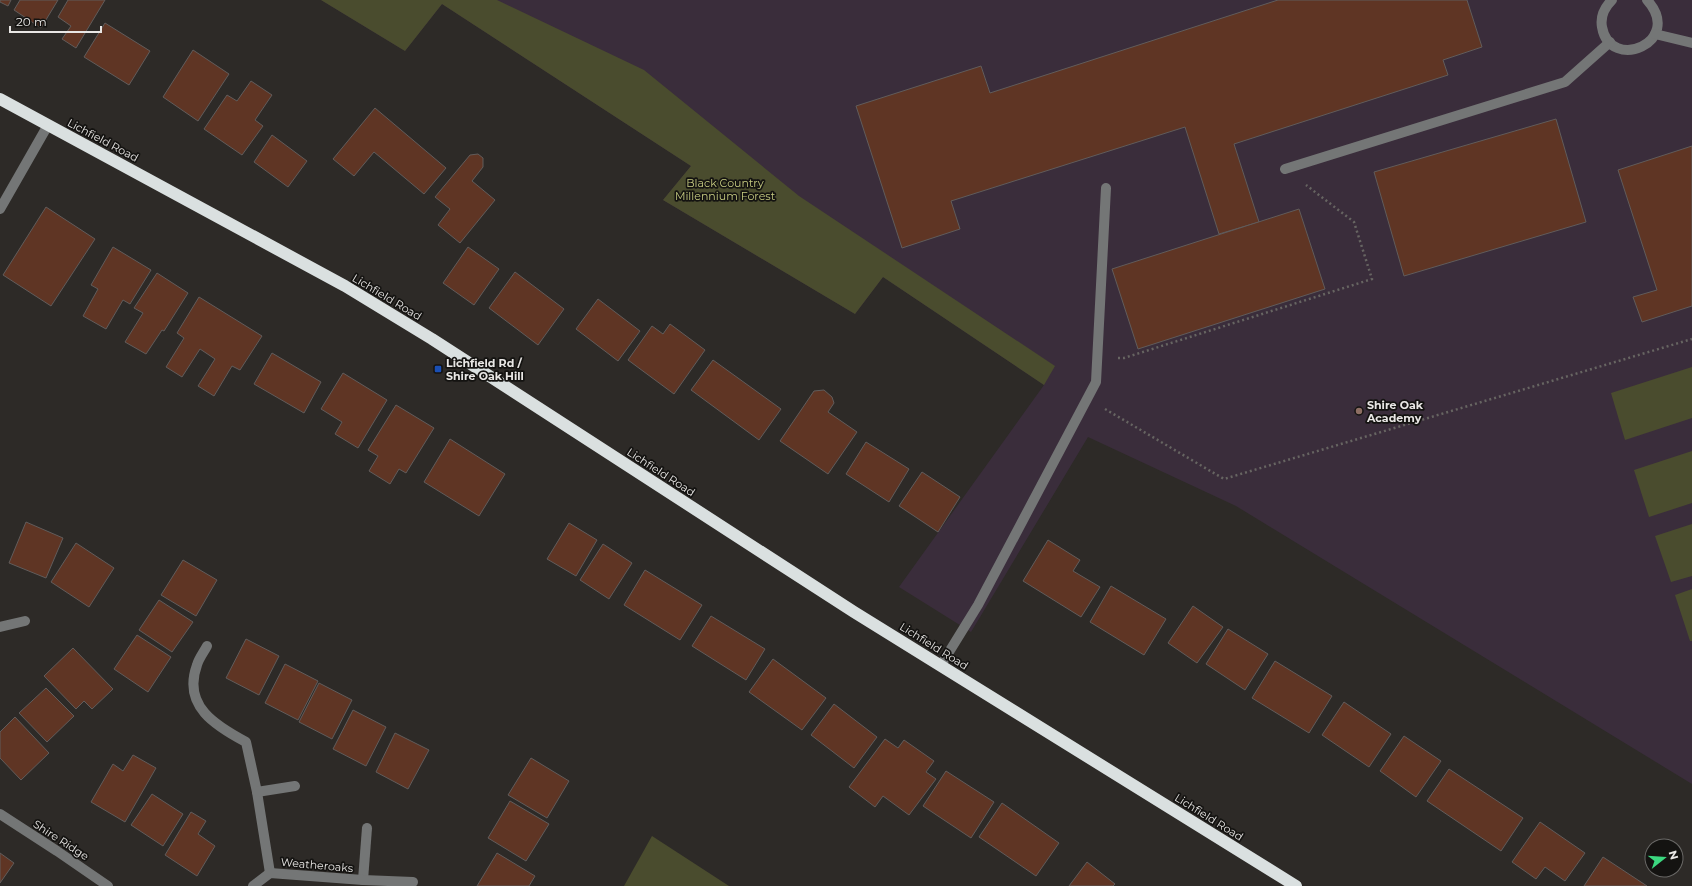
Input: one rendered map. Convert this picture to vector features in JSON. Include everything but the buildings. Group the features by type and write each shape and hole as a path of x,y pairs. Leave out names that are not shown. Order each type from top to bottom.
{"highway":[{"name":"Lichfield Road","path":"0,99 352,290 432,339 854,612 1296,886"}],"street":[{"path":"1612,0 1606,6 1602,14 1601,23 1603,31 1610,42 1622,49 1632,50 1641,48 1649,42 1655,34 1658,25 1657,15 1647,0"},
{"path":"1655,34 1692,43"},
{"path":"1284,169 1565,82 1610,42"},
{"path":"0,209 48,125"},
{"path":"941,665 978,605 1096,382 1106,188"},
{"path":"0,627 25,620"},
{"name":"Weatheroaks","path":"207,646 197,665 194,691 197,701 204,714 222,729 246,742 257,792 270,873"},
{"path":"257,792 295,786"},
{"name":"Shire Ridge","path":"0,814 108,886"},
{"name":"Weatheroaks","path":"363,880 367,828"},
{"name":"Weatheroaks","path":"253,886 270,873 363,880 389,884 413,882"}],"path":[{"path":"1097,358 1124,358 1372,278 1354,222 1284,169"},
{"path":"1087,399 1224,479 1692,340"}],"shaded area":[{"name":"Shire Oak Academy","path":"321,0 1692,0 1692,784 1236,506 1088,437 971,632 899,587 1044,385 883,277 855,314 663,200 691,166 442,4 405,51"}],"green space":[{"name":"Black Country Millennium Forest","path":"321,0 497,0 644,70 799,196 1055,366 1044,385 883,277 855,314 663,200 691,166 442,4 405,51"},
{"path":"1692,367 1692,418 1625,440 1611,393"},
{"path":"1692,451 1692,503 1649,517 1634,470"},
{"path":"1692,524 1692,576 1671,582 1655,536"},
{"path":"1692,589 1692,641 1690,641 1675,595"},
{"path":"652,836 729,886 624,886"}],"place":[{"name":"Lichfield Rd / Shire Oak Hill","path":"438,369"},
{"name":"Shire Oak Academy","path":"1359,411"}]}
